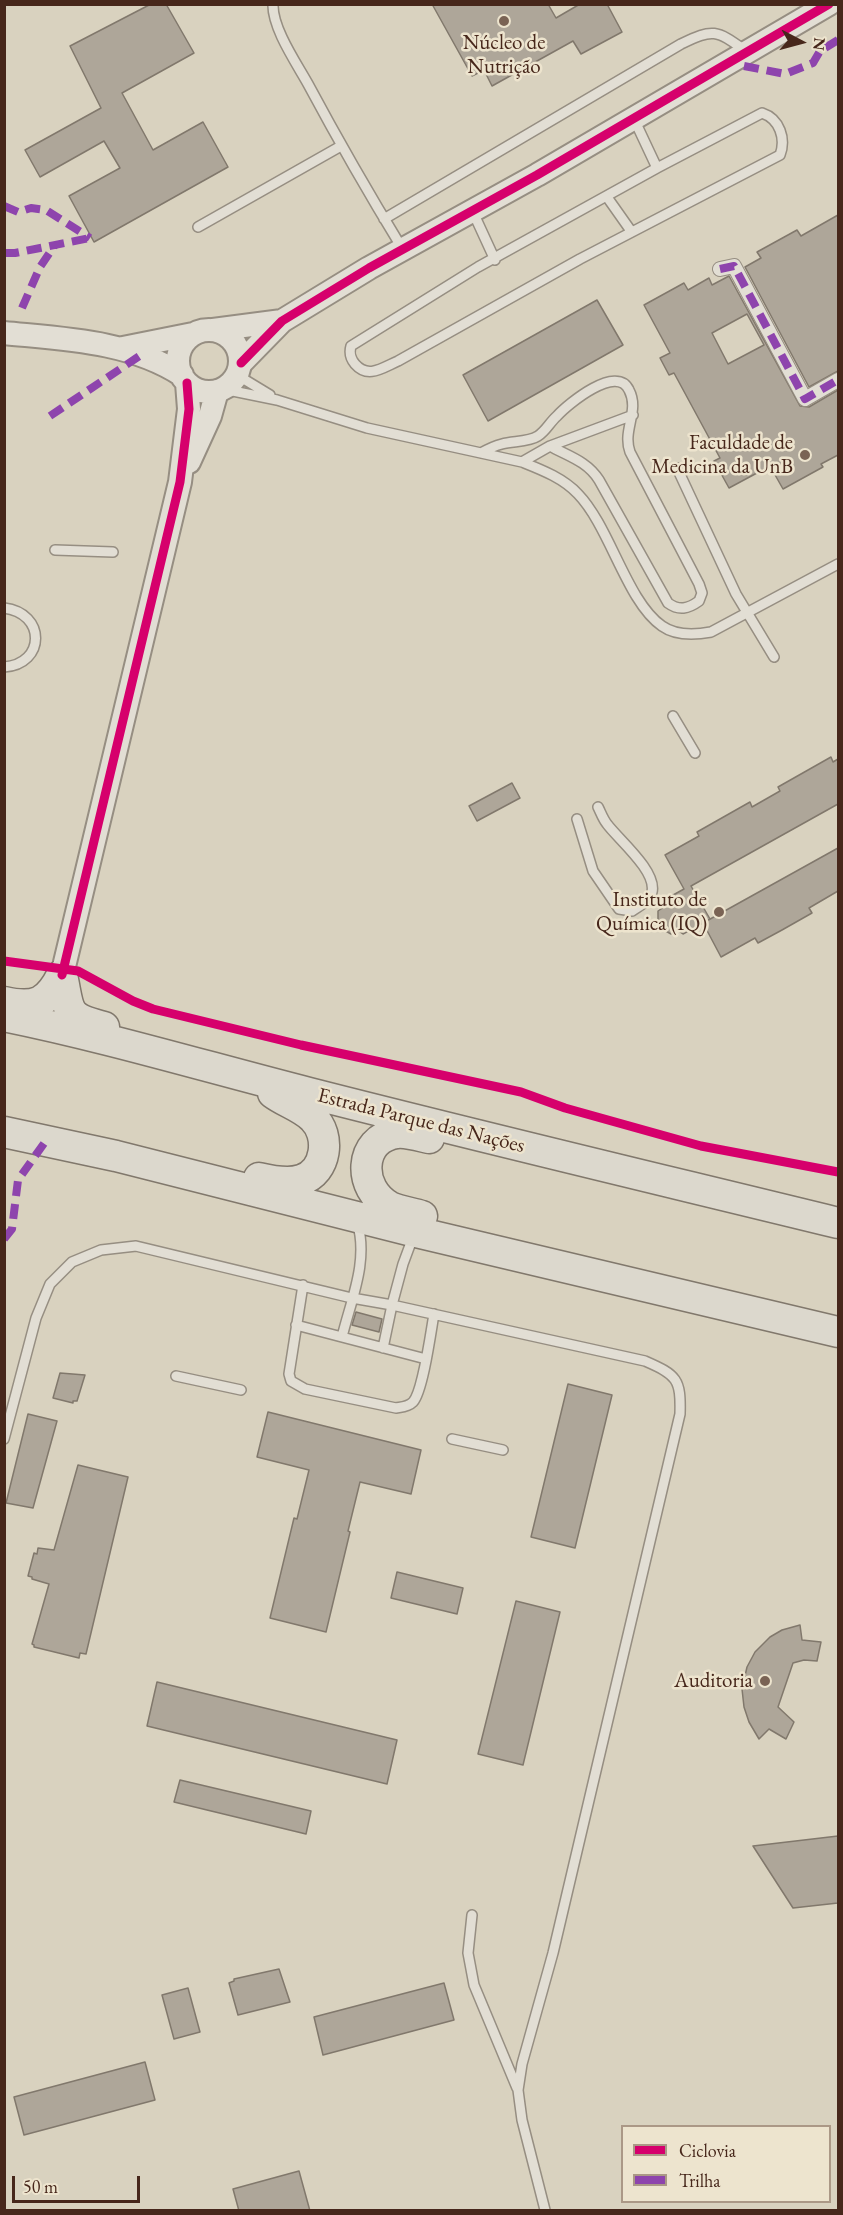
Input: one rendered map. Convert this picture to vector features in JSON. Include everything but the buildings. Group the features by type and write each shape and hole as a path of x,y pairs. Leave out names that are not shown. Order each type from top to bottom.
{"highway":[{"path":"4,1002 17,1005 37,1004 53,990 62,975"},
{"path":"62,975 68,1009 75,1018 241,1061 266,1087 313,1118 324,1135 324,1155 316,1170 303,1180 288,1182 154,1154 135,1152 116,1156"},
{"name":"Estrada Parque das Nações","path":"4,1016 838,1223"},
{"path":"4,1132 116,1156 416,1232 838,1332"},
{"path":"559,1265 510,1240 391,1207 373,1193 365,1176 368,1156 382,1138 398,1133 499,1153 565,1157"}],"street":[{"path":"4,333 123,348 170,367 196,389 206,392 229,380 282,321 402,248 537,175 829,4"},
{"path":"720,269 734,266 805,399 838,381"},
{"path":"123,348 203,332 282,321"},
{"path":"62,975 180,482 189,409 184,379 179,368 180,352 183,345 203,332 228,335 238,347 229,380 180,482"}],"lane":[{"path":"273,4 275,18 288,47 341,146 402,248"},
{"path":"384,219 681,44 704,33 722,35 748,52"},
{"path":"762,113 768,115 780,128 783,140 780,155 631,231 398,361 370,373 363,372 352,361 349,353 351,346 478,267 495,260 607,197 762,113"},
{"path":"634,119 657,168"},
{"path":"198,227 341,146"},
{"path":"607,197 631,231"},
{"path":"472,210 495,260"},
{"path":"229,380 277,400 367,428 522,462 547,472 579,495 603,530 638,596 651,615 663,627 694,635 711,632 838,564"},
{"path":"229,380 277,400"},
{"path":"481,453 503,443 536,437 568,406 594,388 612,380 622,381 629,388 634,406 627,431 628,446 699,584 701,597 692,606 680,609 668,603 594,472 577,459 550,446"},
{"path":"522,462 550,446 633,415"},
{"path":"677,468 747,613 774,657"},
{"path":"55,550 112,552"},
{"path":"4,608 23,613 34,628 36,638 30,656 22,663 4,668"},
{"path":"673,716 695,753"},
{"path":"577,819 593,871 618,909 632,911 650,897 652,883 636,857 606,823 598,807"},
{"path":"342,1337 358,1280 361,1235 356,1217"},
{"path":"383,1348 403,1264 416,1232"},
{"path":"4,1438 36,1318 50,1284 72,1262 101,1250 136,1246 352,1298 645,1361 669,1372 680,1392 680,1414 554,1953 522,2064 518,2090"},
{"path":"303,1285 289,1374 291,1381 305,1389 396,1408 408,1406 415,1400 426,1359 434,1314"},
{"path":"296,1325 426,1359"},
{"path":"176,1376 241,1389"},
{"path":"452,1439 503,1450"},
{"path":"472,1915 468,1953 474,1985 518,2090 522,2120 545,2211"}],"marked path":[{"path":"744,66 785,74 813,63 820,51 838,40"},
{"path":"4,206 18,212 31,208 46,210 90,238"},
{"path":"4,253 15,253 90,238"},
{"path":"22,308 40,267 55,245"},
{"path":"720,269 734,266 805,399 838,380"},
{"path":"50,416 141,355"},
{"path":"4,1239 12,1229 18,1180 45,1142"}],"cycle path":[{"path":"241,363 282,321 369,268 537,175 829,4"},
{"path":"62,975 180,482 189,409 187,383"},
{"path":"4,961 78,971 133,1001 153,1009 301,1045 521,1092 565,1108 701,1146 838,1172"}],"place":[{"name":"Núcleo de Nutrição","path":"504,21"},
{"name":"Faculdade de Medicina da UnB","path":"805,455"},
{"name":"Instituto de Química (IQ)","path":"719,912"},
{"name":"Auditoria","path":"765,1681"}]}
